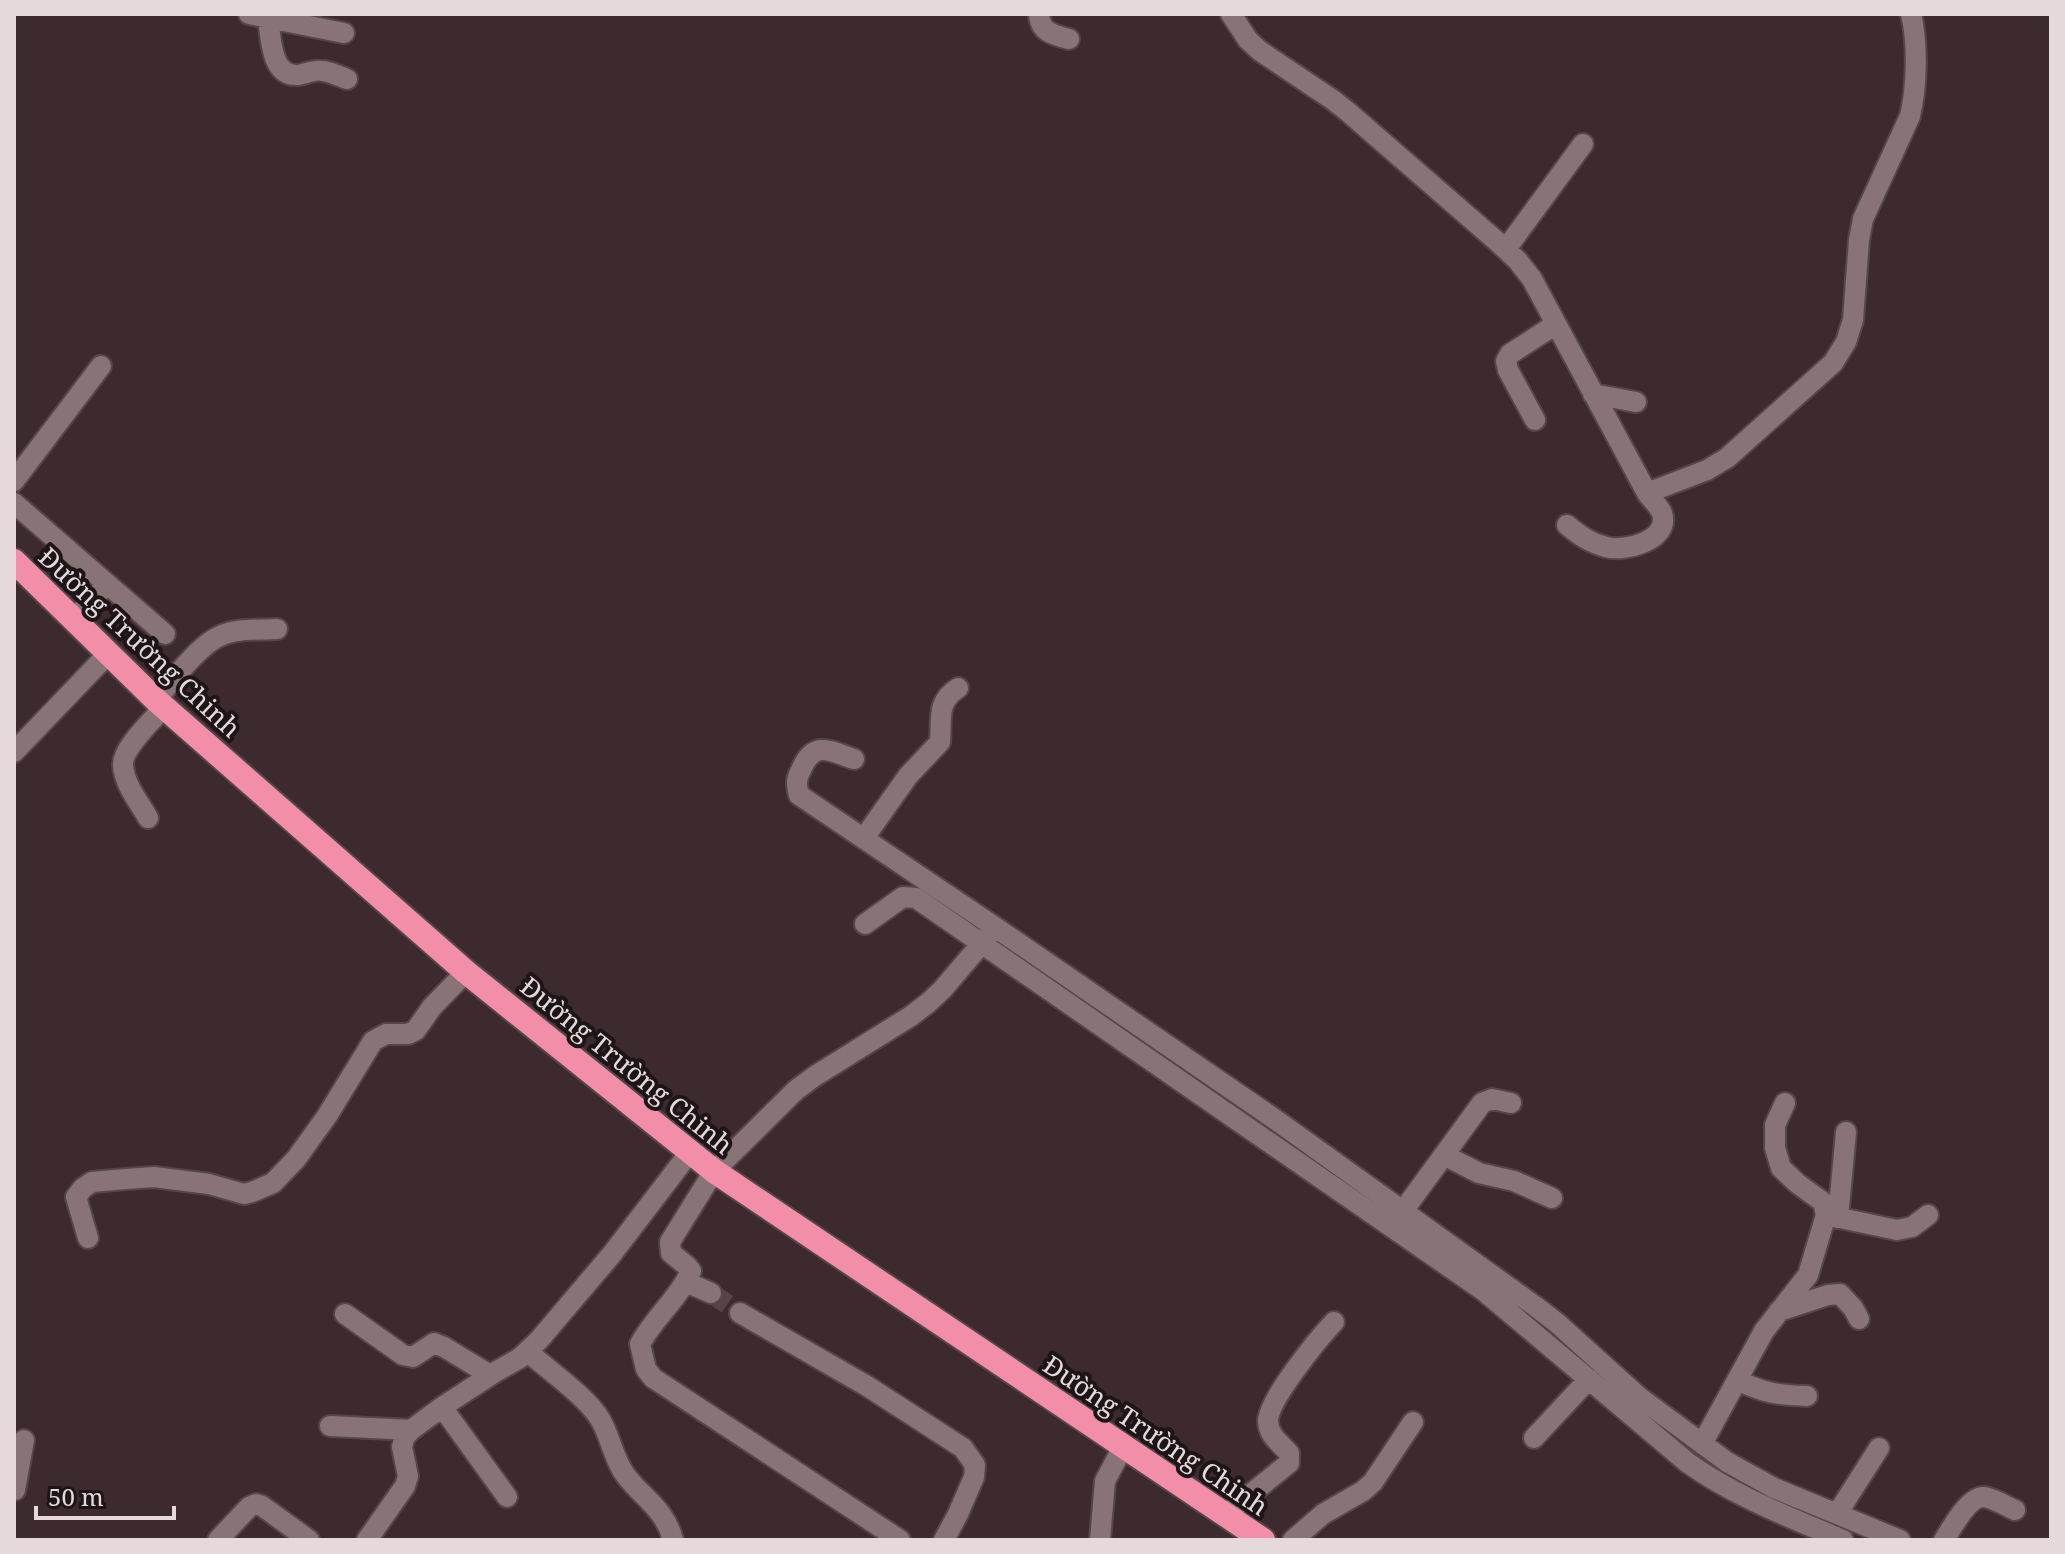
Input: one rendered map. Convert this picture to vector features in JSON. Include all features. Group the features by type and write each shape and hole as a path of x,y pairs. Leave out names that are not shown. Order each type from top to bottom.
{"highway":[{"name":"Đường Trường Chinh","path":"14,561 160,704 466,972 714,1171 1263,1540"}],"street":[{"path":"1039,14 1043,29 1069,39"},
{"path":"1231,14 1248,40 1260,51 1333,100 1506,249 1532,279 1647,493 1662,513 1658,534 1642,544 1624,549 1606,547 1582,538 1567,525"},
{"path":"1647,493 1707,470 1727,458 1833,363 1846,342 1853,320 1863,219 1910,116 1914,99 1915,30 1911,14"},
{"path":"259,16 344,33"},
{"path":"259,16 281,70 290,75 324,71 347,79"},
{"path":"1506,249 1583,144"},
{"path":"1535,420 1506,361 1510,354 1556,324"},
{"path":"14,481 101,366"},
{"path":"1593,394 1636,402"},
{"path":"14,503 165,634"},
{"path":"73,620 107,584"},
{"path":"148,818 128,783 123,764 129,748 205,646 220,635 277,629"},
{"path":"14,752 108,654"},
{"path":"864,838 908,776 940,742 942,706 948,694 958,688"},
{"path":"854,759 820,749 813,752 807,757 796,782 799,795 864,838 989,936 1270,1129 1484,1291 1714,1482 1843,1540"},
{"path":"865,924 903,897 916,898 989,936"},
{"path":"900,1540 653,1378 646,1369 640,1344 691,1271 671,1253 670,1242 714,1171 796,1090 928,1003 989,936"},
{"path":"88,1238 76,1197 92,1182 154,1177 209,1184 244,1194 273,1183 296,1159 327,1116 373,1041 386,1034 408,1034 416,1030 432,1007 466,972"},
{"path":"1403,1211 1482,1103 1492,1099 1511,1103"},
{"path":"1785,1103 1775,1125 1775,1148 1781,1168 1823,1202 1832,1217 1897,1230 1912,1227 1928,1215"},
{"path":"1270,1129 1403,1211 1535,1306 1639,1397 1750,1476 1900,1540"},
{"path":"1702,1444 1764,1331 1808,1275 1832,1217 1846,1132"},
{"path":"367,1540 405,1486 408,1476 402,1447 404,1438 442,1407 520,1358 539,1340 612,1254 690,1152"},
{"path":"1444,1155 1479,1173 1514,1181 1552,1198"},
{"path":"686,1282 711,1293"},
{"path":"1779,1311 1840,1294 1859,1319"},
{"path":"740,1313 867,1386 963,1448 975,1465 974,1477 944,1540"},
{"path":"345,1314 403,1355 413,1357 434,1343 490,1375"},
{"path":"1225,1515 1289,1463 1289,1453 1270,1434 1268,1418 1316,1341 1334,1322"},
{"path":"527,1351 589,1405 600,1420 620,1467 654,1503 673,1540"},
{"path":"1534,1438 1589,1379"},
{"path":"1737,1380 1760,1391 1807,1396"},
{"path":"442,1407 507,1497"},
{"path":"1293,1540 1323,1514 1373,1482 1413,1422"},
{"path":"330,1426 411,1430"},
{"path":"15,1490 24,1440"},
{"path":"1100,1540 1105,1481 1123,1447"},
{"path":"1837,1514 1879,1448"},
{"path":"1944,1540 1975,1499 1983,1497 2015,1510"},
{"path":"218,1540 249,1507 256,1504 309,1540"}],"tunnel":[{"path":"711,1293 740,1313"}]}
